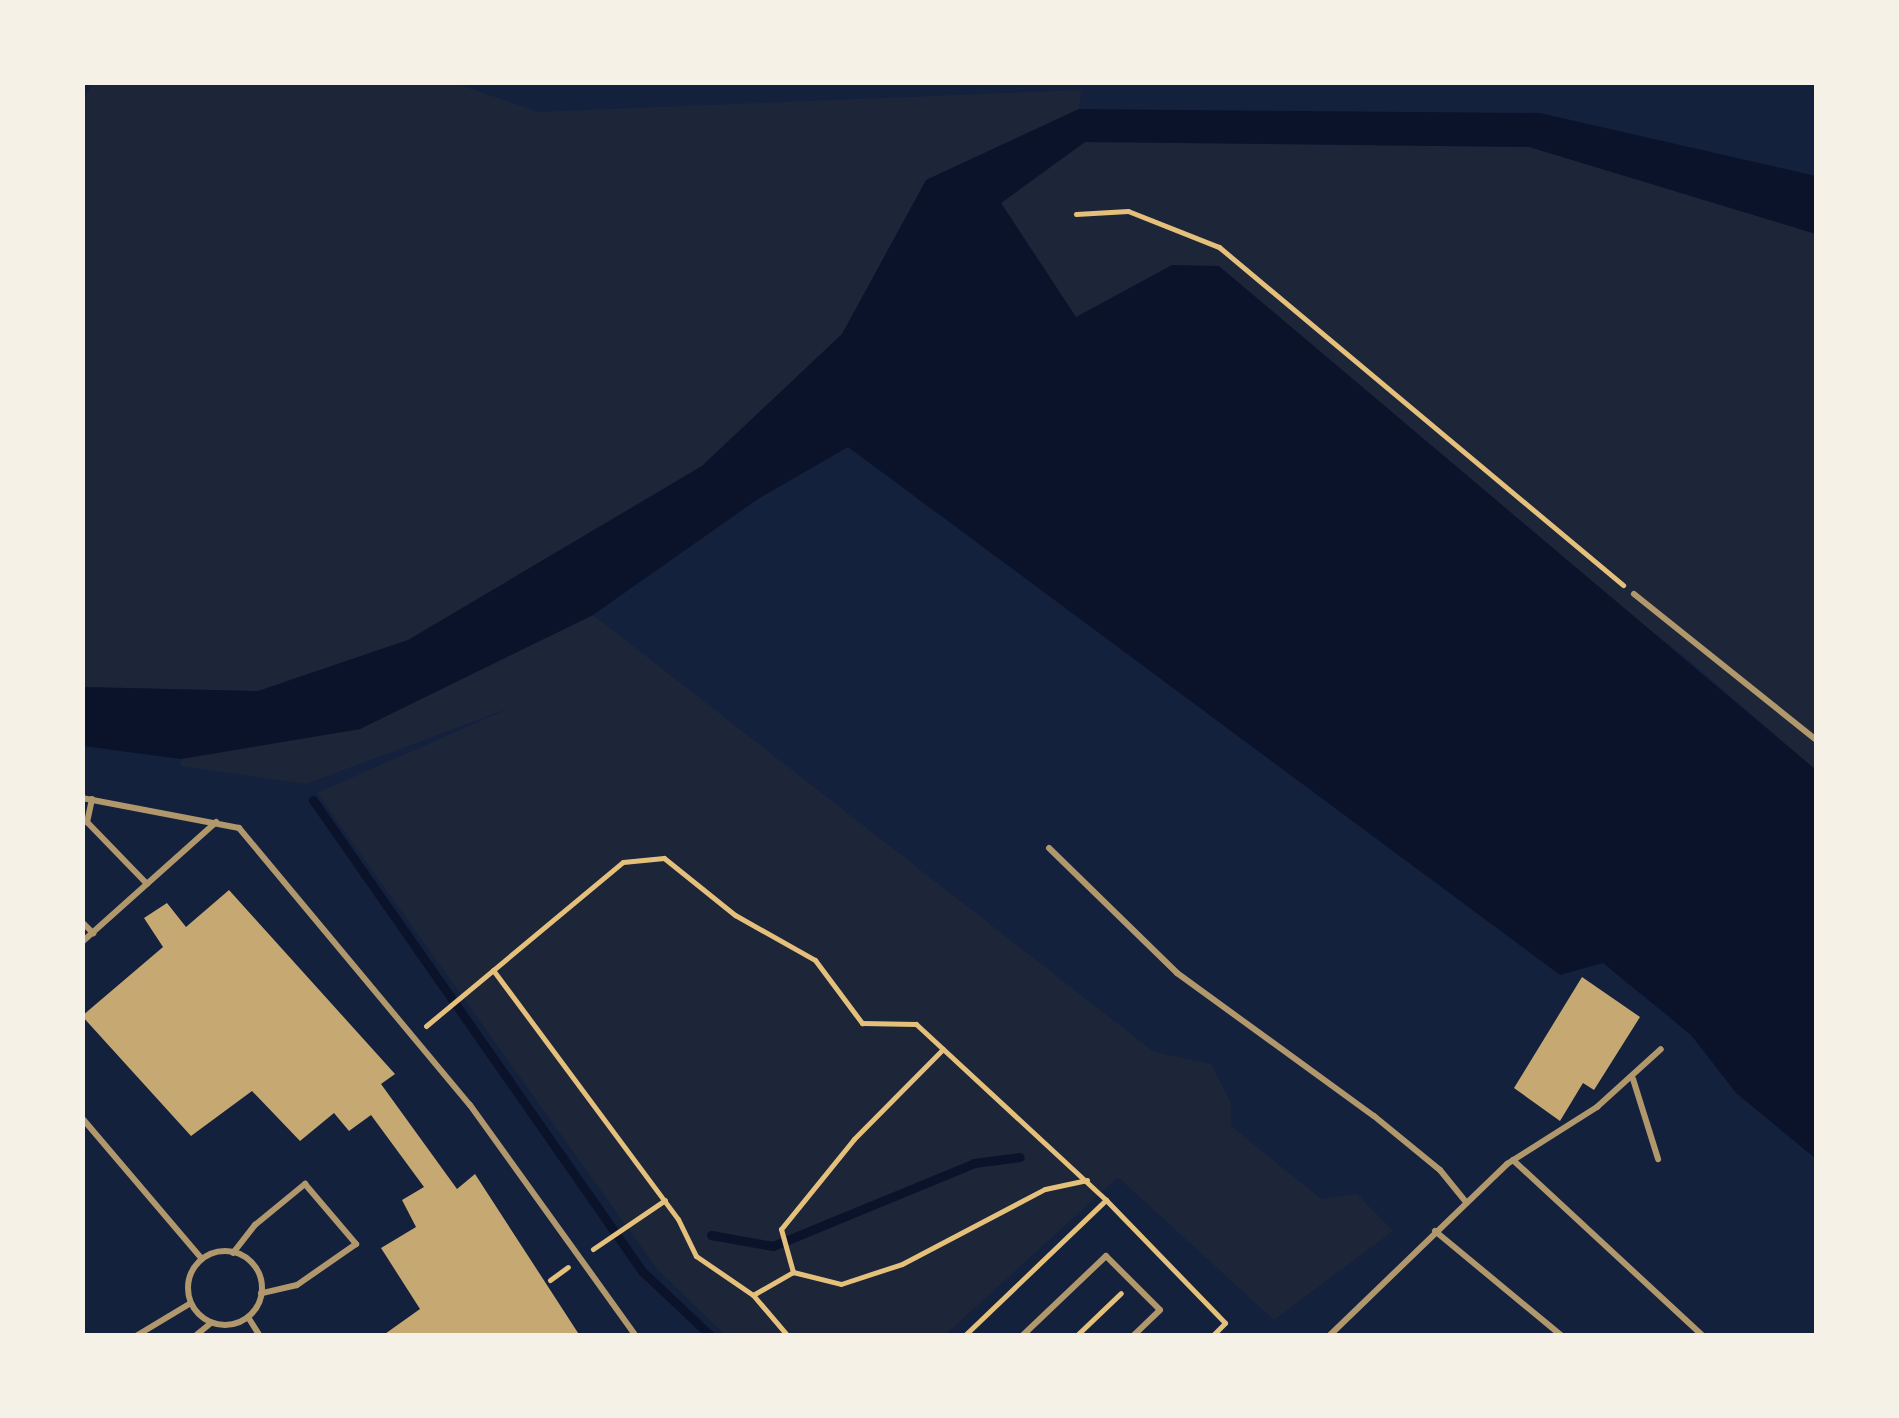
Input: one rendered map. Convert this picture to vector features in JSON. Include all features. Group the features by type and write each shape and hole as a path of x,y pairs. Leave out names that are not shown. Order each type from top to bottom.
{"lane":[{"path":"1634,594 1816,740"},
{"path":"147,884 87,822 87,799 218,821 239,828 258,846 470,1105 636,1336"},
{"path":"82,942 218,821"},
{"path":"1049,848 1178,973 1374,1116 1440,1170 1466,1202"},
{"path":"82,922 93,933"},
{"path":"1329,1336 1513,1160 1633,1079 1660,1049"},
{"path":"1633,1079 1658,1159"},
{"path":"82,1118 202,1260"},
{"path":"1513,1160 1703,1336"},
{"path":"305,1184 356,1244 297,1285 262,1293 248,1317 229,1325 211,1322 191,1303 188,1282 202,1260 233,1252 305,1184"},
{"path":"1436,1232 1562,1336"},
{"path":"233,1252 252,1264 262,1293"},
{"path":"1022,1336 1106,1256 1160,1310 1133,1336"},
{"path":"136,1336 191,1303"},
{"path":"248,1317 260,1336"},
{"path":"195,1336 211,1322"}],"path":[{"path":"1076,214 1128,211 1219,248 1634,594"},
{"path":"412,1036 623,862 664,858 735,915 815,960 862,1023 916,1024 1106,1200"},
{"path":"493,970 665,1200 696,1256 753,1295 788,1336"},
{"path":"792,1272 780,1229 854,1139 943,1049"},
{"path":"753,1295 792,1272 841,1284 902,1264 1045,1190 1087,1180"},
{"path":"617,1233 665,1200"},
{"path":"1076,1336 1121,1293"}],"shaded area":[{"path":"94,82 454,83 538,112 1081,90 1079,109 926,180 842,334 702,466 408,640 258,691 83,687 82,102"},
{"path":"1079,109 1540,113 1816,176 1816,234 1529,147 1085,142 1001,203 1076,317 1172,265 1219,266 1816,770 1816,1159 1736,1093 1691,1035 1603,963 1560,975 848,447 758,499 593,615 360,729 181,759 83,746 83,687 258,691 408,640 702,466 842,334 926,180"},
{"path":"1085,142 1530,147 1816,234 1816,770 1684,656 1172,265 1076,318 1001,203"},
{"path":"593,615 1154,1052 1211,1064 1231,1103 1231,1126 1321,1199 1357,1194 1393,1231 1274,1320 1118,1177 945,1335 725,1335 657,1269 317,793 512,707 306,784 180,766 181,759 360,729"}],"building":[{"path":"229,890 395,1074 381,1084 457,1189 475,1174 580,1336 382,1336 420,1309 381,1248 416,1227 402,1200 424,1187 371,1115 349,1131 334,1113 300,1141 252,1091 191,1136 82,1016 163,947 144,918 167,903 186,927"},
{"path":"1582,977 1640,1017 1594,1090 1583,1083 1560,1121 1514,1088"}],"waterway":[{"path":"313,800 642,1271 711,1336"},
{"path":"711,1235 773,1246 974,1163 1020,1157"}]}
